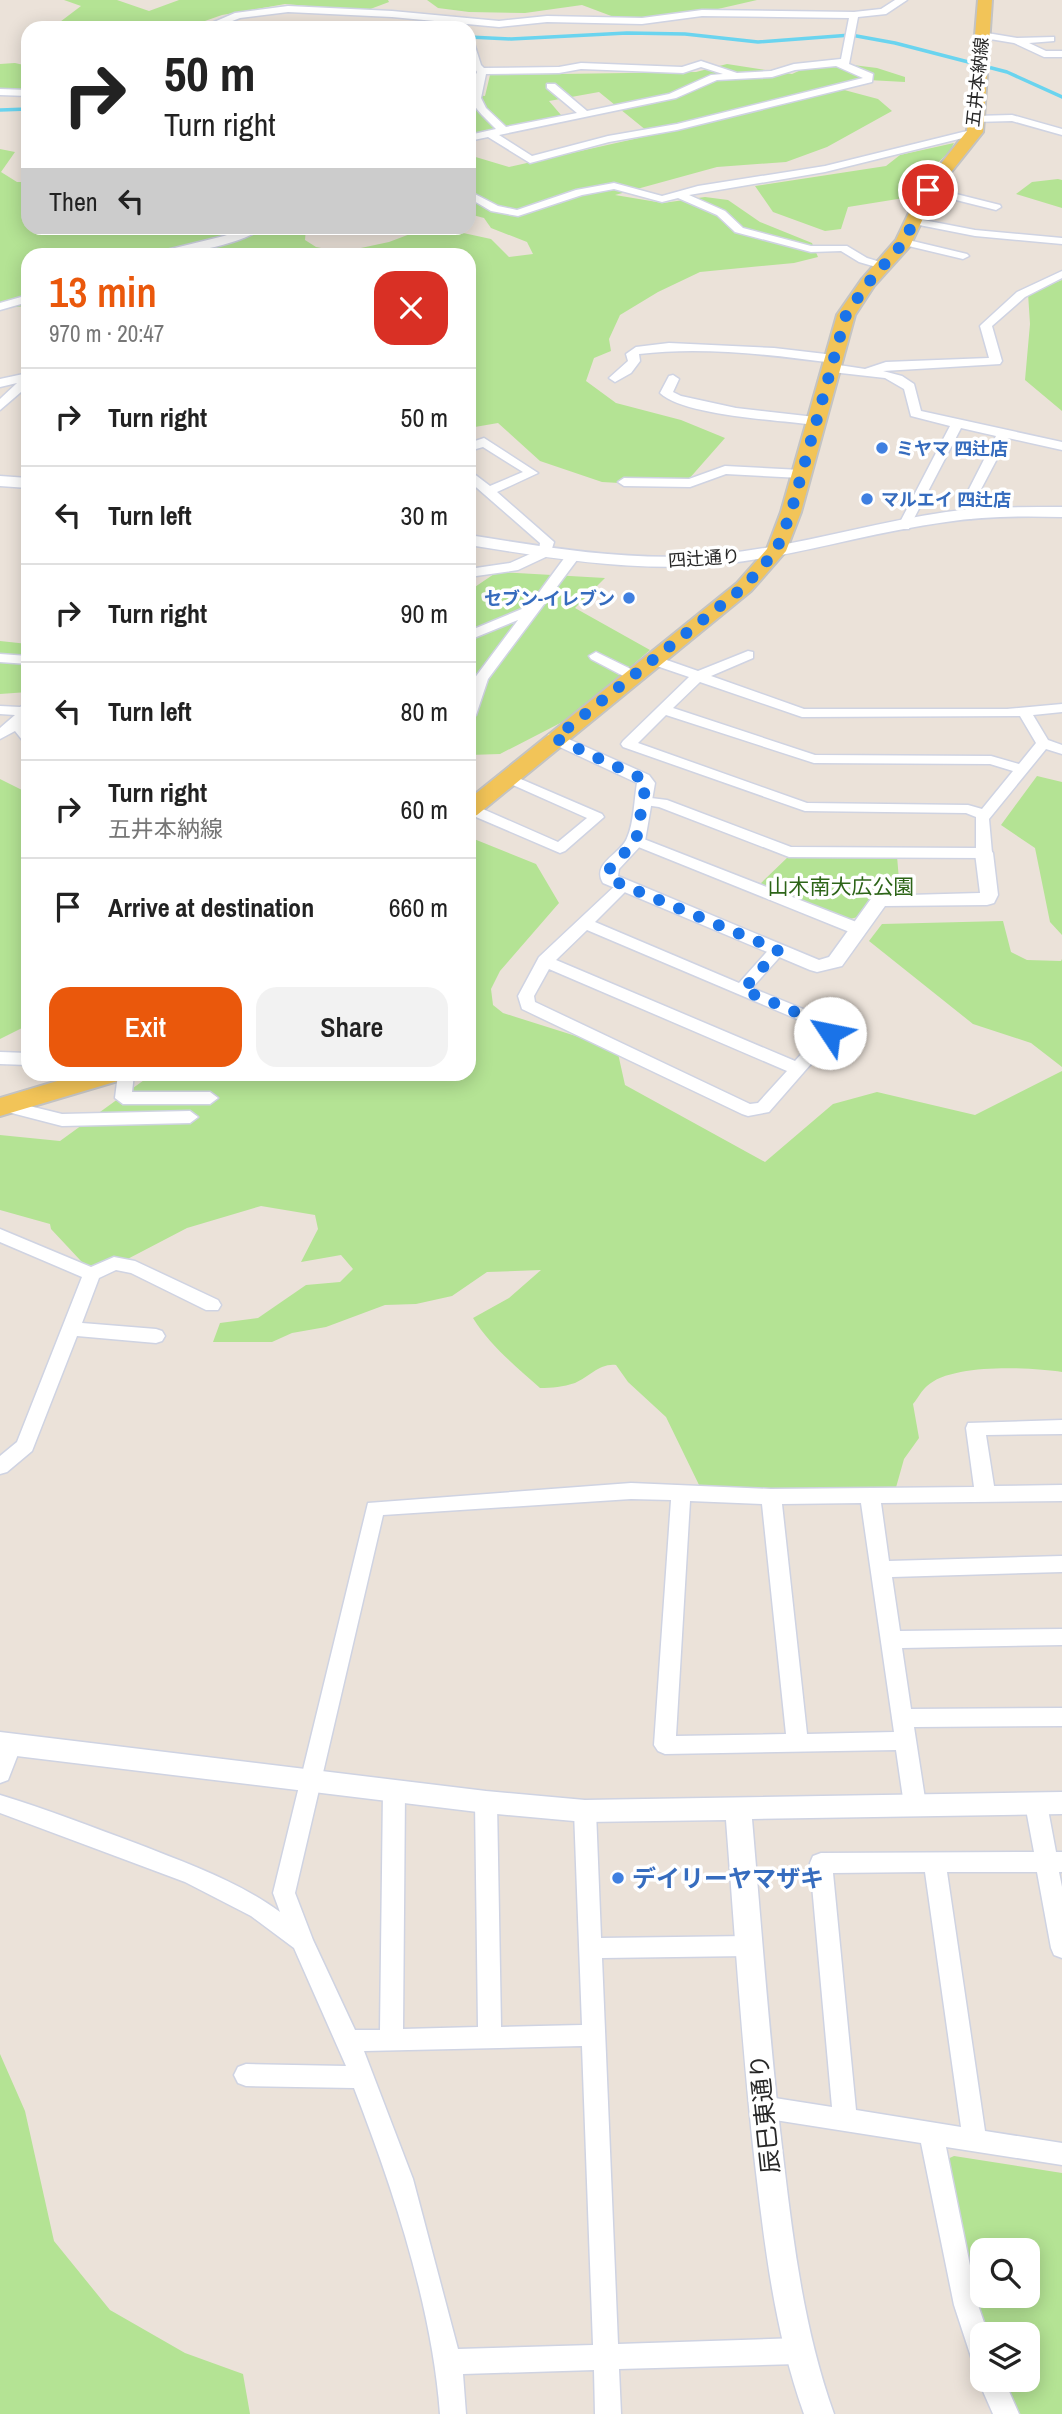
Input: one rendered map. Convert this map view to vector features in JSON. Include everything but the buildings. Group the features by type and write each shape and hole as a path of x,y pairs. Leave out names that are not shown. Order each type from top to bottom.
{"main road":[{"name":"五井本納線","path":"476,805 555,738 744,587 776,551 791,512 846,315 904,242 928,190 974,125 985,0"},
{"path":"2,1106 88,1081"}],"street":[{"path":"476,25 547,19 642,21 702,13 854,15 883,12 902,0"},
{"path":"223,21 238,15 288,9 391,14 434,21"},
{"path":"840,64 845,62 854,15"},
{"path":"981,35 1017,41 1051,39"},
{"path":"1017,41 1062,61"},
{"path":"1044,54 1062,54"},
{"path":"476,69 559,70 581,66 683,70 701,64 743,76"},
{"path":"476,137 672,96 715,77 772,74 812,64 840,64 869,76 868,80 608,139 530,160 490,134"},
{"path":"551,86 586,115"},
{"path":"0,92 21,93"},
{"path":"476,102 504,131"},
{"path":"606,111 617,119"},
{"path":"572,118 608,139"},
{"path":"476,198 495,209 518,213 580,192 614,186 662,199 825,169 974,125 1012,118 1062,132"},
{"path":"627,126 638,134"},
{"path":"928,190 996,207"},
{"path":"679,194 721,213 739,230 811,249 843,248 863,260 883,266"},
{"path":"913,221 975,233 1062,241"},
{"path":"185,248 238,235"},
{"path":"904,242 963,256"},
{"path":"867,372 886,366 996,361 986,327 995,315 1047,278 1062,274"},
{"path":"0,307 21,300"},
{"path":"615,378 627,370 634,360 632,354 636,351 669,347 775,352 898,379 910,387 915,413 1003,435 1062,446"},
{"path":"0,383 21,379"},
{"path":"673,379 666,393 676,399 724,410 816,421"},
{"path":"0,406 21,385"},
{"path":"904,526 957,424"},
{"path":"971,515 973,493 1003,435"},
{"path":"476,445 484,442 532,473 489,491"},
{"path":"624,482 690,483 725,470 801,474"},
{"path":"476,480 547,542 545,552 513,567 476,572"},
{"path":"2,484 21,483"},
{"name":"四辻通り","path":"476,541 621,561 674,561 776,551 971,515 1062,512"},
{"path":"476,694 481,679 573,556"},
{"path":"476,633 534,609"},
{"path":"748,655 698,676 628,744 805,807 968,809 985,815"},
{"path":"596,656 634,676"},
{"path":"0,658 21,660"},
{"path":"653,660 802,713 1024,711 1062,708"},
{"path":"0,710 21,714"},
{"path":"663,710 814,759 991,760 1022,769"},
{"path":"1024,711 1043,743 1062,750"},
{"path":"0,735 21,716"},
{"path":"555,738 643,779 646,783 636,841 610,868 609,879 817,966 827,966 835,962 876,903 886,899 987,899 989,895 982,819 1043,743"},
{"path":"476,813 561,848 597,817 509,778"},
{"path":"643,802 662,803 789,852 984,853"},
{"path":"636,841 858,929"},
{"path":"585,923 824,1024 829,1029 830,1033 763,1108 748,1110 528,1005 526,996 545,961 623,886"},
{"path":"743,990 778,950"},
{"path":"545,961 798,1069"},
{"path":"0,1058 21,1059"},
{"path":"125,1081 123,1098 211,1098"},
{"path":"2,1106 62,1120 190,1117"},
{"path":"0,1235 92,1274"},
{"path":"0,1466 25,1446 92,1274 114,1263 135,1267 212,1305"},
{"path":"71,1329 156,1336"},
{"path":"985,1494 975,1428 1062,1427"},
{"path":"453,2414 449,2362 401,2179 348,2041 302,1941 284,1893 375,1508 631,1491 771,1497 1062,1493"},
{"path":"681,1493 665,1745 905,1741"},
{"path":"870,1496 915,1805"},
{"path":"771,1497 798,1744"},
{"path":"880,1569 1062,1564"},
{"path":"891,1640 1062,1637"},
{"path":"902,1718 1062,1717"},
{"path":"0,1774 6,1743 486,1802 585,1811 1062,1803"},
{"path":"391,2040 394,1791"},
{"path":"486,1802 490,2038"},
{"path":"0,1804 194,1875 259,1909 302,1941"},
{"path":"1036,1804 1055,1862 1062,1948"},
{"name":"辰巳東通り","path":"738,1809 762,2106 787,2304 798,2351 819,2414"},
{"path":"585,1811 608,2414"},
{"path":"845,2120 821,1863 1055,1862"},
{"path":"935,1863 975,2140"},
{"path":"590,1948 750,1946"},
{"path":"348,2041 594,2035"},
{"path":"246,2075 361,2077"},
{"path":"762,2106 1062,2154"},
{"path":"931,2133 972,2322"},
{"path":"449,2362 798,2351"},
{"path":"996,2392 1006,2414"}],"green space":[{"path":"64,0 117,0 149,11 179,0 389,2 365,11 285,4 222,15 205,21 61,21 81,6"},
{"path":"427,0 757,0 683,17 614,17 582,5 525,13 469,12 438,8"},
{"path":"821,61 877,68 905,77 905,82 868,80 833,87 878,99 892,111 827,147 786,162 717,167 615,195 663,203 705,197 728,200 760,222 812,243 818,257 794,263 700,272 658,292 620,315 609,339 611,351 594,358 586,381 616,403 681,420 725,438 688,480 654,485 602,482 540,461 498,423 476,427 476,248 361,248 408,235 472,235 491,239 509,257 533,254 527,242 491,228 484,218 476,216 476,157 509,167 652,135 599,92 549,101 561,115 476,140 476,95 485,96 490,75 696,72 727,64 792,74"},
{"path":"0,64 21,64 21,89 0,91"},
{"path":"954,143 950,151 923,177 915,193 904,198 848,207 841,229 825,231 773,212 755,186 886,166 900,155"},
{"path":"0,149 15,152 1,172 21,182 21,235 305,235 305,240 321,248 21,248 21,306 0,308"},
{"path":"1062,180 1062,208 1016,194 1032,182"},
{"path":"1062,280 1062,411 1025,380 1030,324 1028,293"},
{"path":"497,572 605,578 575,608 650,650 572,717 500,754 476,755 476,586"},
{"path":"0,641 21,643 21,692 0,694"},
{"path":"1037,776 1062,782 1062,935 1050,922 1035,848 1001,825"},
{"path":"0,779 21,790 21,1028 0,1039"},
{"path":"476,840 536,864 559,903 500,971 491,989 493,1005 503,1013 617,1049 625,1085 765,1162 833,1104 877,1092 975,1115 1062,1071 1062,1372 1012,1368 972,1370 954,1373 927,1386 913,1404 919,1438 904,1459 895,1491 700,1487 666,1417 628,1382 616,1365 600,1368 571,1384 540,1388 487,1338 473,1318 509,1298 541,1270 487,1272 452,1296 416,1304 385,1305 326,1327 292,1333 272,1342 213,1342 220,1323 258,1318 306,1285 340,1282 353,1269 341,1255 301,1262 318,1229 315,1215 261,1206 187,1228 95,1276 51,1229 50,1224 0,1210 0,1135 60,1141 143,1081 476,1081"},
{"name":"山木南大広公園","path":"789,856 897,856 900,892 875,892 858,917 846,920 760,884"},
{"path":"1003,921 1011,952 1027,960 1062,959 1062,1067 1031,1043 973,1024 869,941 882,924"},
{"path":"0,2054 25,2111 54,2241 110,2310 185,2353 243,2374 250,2414 0,2414"},
{"path":"954,2156 1062,2173 1062,2414 1009,2414 1000,2392 1040,2392 1040,2322 979,2322 976,2308 1040,2308 1040,2238 970,2238 970,2281 943,2161"}],"waterway":[{"path":"476,37 511,39 627,33 685,34 758,42 851,35 895,43 1007,72 1062,97"},
{"path":"0,110 21,109"}],"place":[{"name":"ミヤマ 四辻店","path":"882,448"},
{"name":"マルエイ 四辻店","path":"867,499"},
{"name":"セブン-イレブン","path":"629,598"},
{"name":"デイリーヤマザキ","path":"618,1878"}],"route":[{"path":"830,1033 824,1024 743,990 778,950 609,879 610,868 636,841 646,783 643,779 555,738 744,587 776,551 791,512 846,315 868,283 904,242 928,190"}]}
